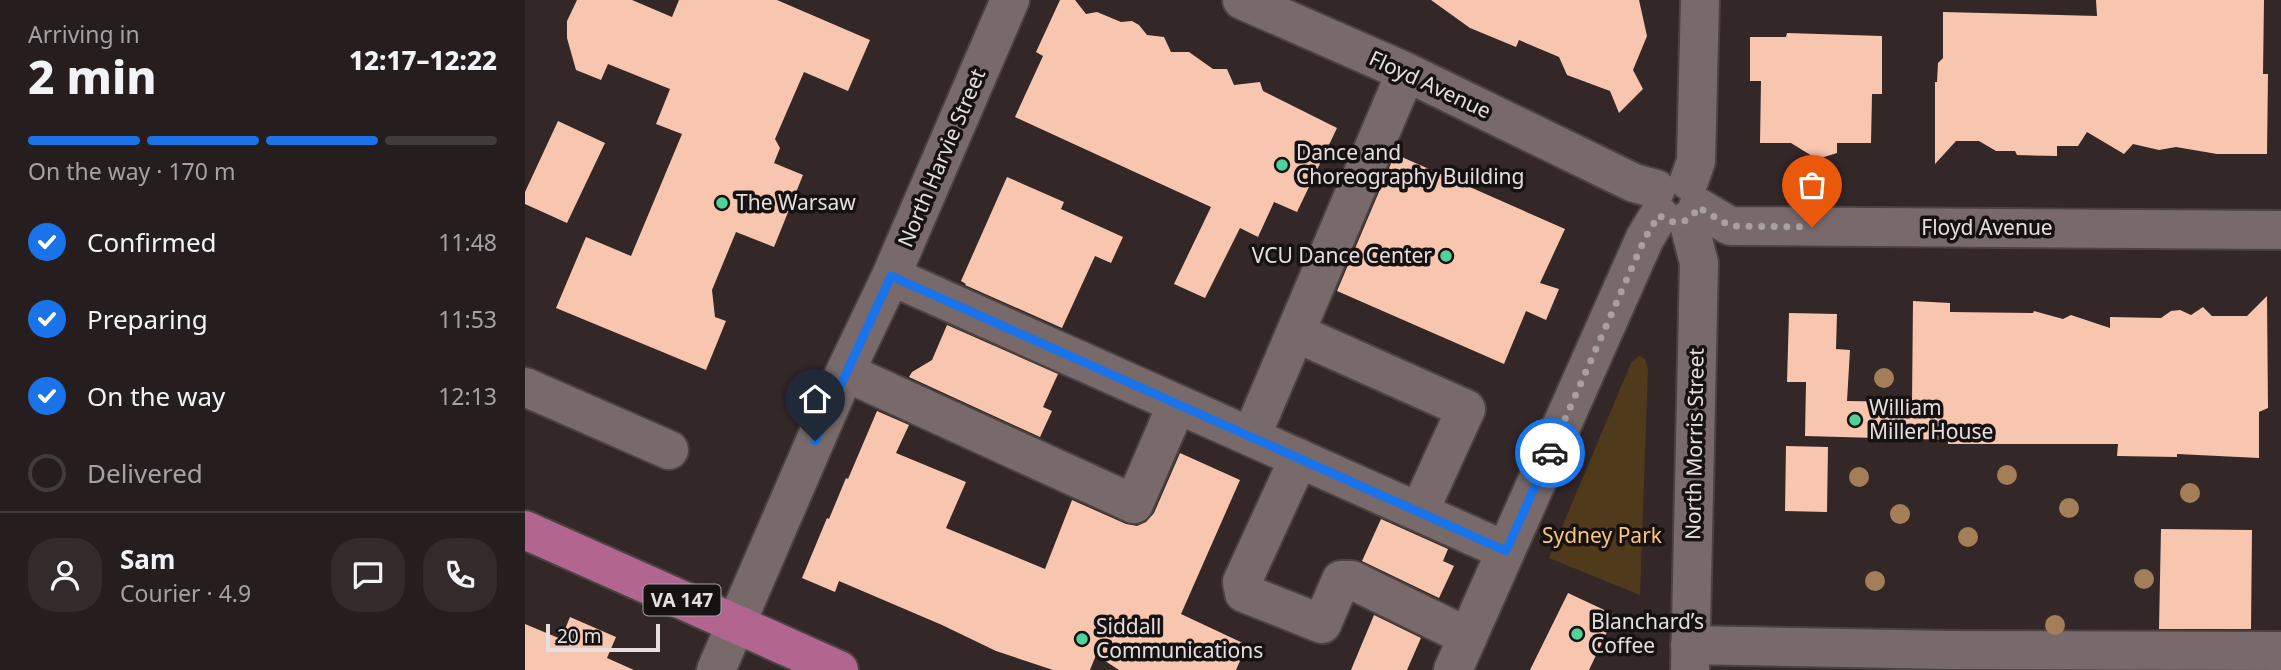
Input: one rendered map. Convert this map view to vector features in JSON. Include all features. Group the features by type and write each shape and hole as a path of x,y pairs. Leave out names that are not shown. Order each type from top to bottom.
{"main road":[{"name":"VA 147","path":"525,530 839,670"}],"street":[{"name":"North Harvie Street","path":"716,670 1010,0"},
{"name":"Floyd Avenue","path":"1242,0 1406,72 1634,183 1730,226 2281,230"},
{"name":"North Morris Street","path":"1690,657 1699,263 1678,202 1696,161 1700,0"},
{"path":"1251,437 1406,72"},
{"path":"1299,458 1243,582 1244,593 1322,624 1341,580 1352,580 1461,653 1645,238 1678,202"},
{"path":"891,276 1506,551"},
{"path":"1296,333 1466,409 1419,512"},
{"path":"845,372 1134,503 1177,404"},
{"path":"525,387 669,450"},
{"path":"1690,657 1950,650 2281,651"}],"green space":[{"name":"Sydney Park","path":"1639,356 1645,359 1648,369 1640,595 1549,558 1631,363"}],"building":[{"name":"The Warsaw","path":"577,0 632,0 672,17 679,0 777,0 870,40 848,91 804,72 775,139 780,148 774,163 803,175 774,247 736,232 712,290 715,317 726,321 706,370 556,308 586,237 631,256 682,134 656,124 670,89 608,64 601,80 576,70 567,38 567,21"},
{"path":"1060,0 1075,0 1086,14 1097,12 1121,22 1132,21 1147,35 1164,37 1171,52 1189,52 1213,69 1227,69 1234,85 1260,82 1263,91 1337,128 1297,212 1274,202 1258,237 1240,228 1205,298 1174,284 1211,207 1015,117 1043,56 1036,52"},
{"path":"1431,0 1639,0 1647,36 1633,70 1643,89 1619,113 1610,91 1567,75 1559,57 1519,40 1516,47 1470,28"},
{"path":"2096,0 2264,0 2263,74 2268,74 2267,154 2217,154 2176,147 2159,150 2133,144 2124,154 2087,132 2078,146 2057,146 2057,156 2017,155 2015,151 1996,151 1979,141 1956,141 1935,164 1935,82 1938,63 1943,58 1943,12 2097,16"},
{"path":"1787,33 1882,36 1882,94 1872,94 1871,143 1837,143 1837,153 1821,158 1812,156 1791,143 1760,143 1761,81 1750,81 1750,37 1786,37"},
{"path":"558,121 605,143 567,223 525,204 525,192"},
{"name":"VCU Dance Center","path":"1395,154 1565,229 1540,283 1559,289 1546,320 1526,311 1504,364 1337,291"},
{"path":"1007,177 1064,202 1061,209 1123,237 1111,263 1095,256 1062,328 961,281"},
{"path":"2267,296 2268,408 2259,412 2259,458 2177,454 2177,457 2117,456 2118,444 1948,444 1948,440 1805,436 1806,382 1787,382 1789,313 1837,314 1836,349 1850,350 1847,401 1912,402 1913,301 1950,303 1950,312 2034,311 2063,319 2071,315 2110,328 2110,317 2161,318 2171,311 2180,310 2191,315 2203,307 2212,316 2247,316"},
{"path":"947,325 1058,374 1043,407 1052,411 1040,437 909,377 912,372 932,360"},
{"path":"877,411 909,425 896,453 966,482 946,528 1045,569 1072,500 1126,524 1137,526 1146,522 1154,513 1180,453 1240,480 1181,614 1247,645 1236,670 1119,670 1096,655 1090,670 1053,670 996,651 839,581 835,592 802,578"},
{"path":"1786,446 1828,447 1827,512 1785,511"},
{"path":"1381,519 1448,549 1443,561 1454,566 1439,598 1362,561"},
{"path":"2161,529 2252,530 2251,629 2159,629"},
{"name":"Blanchard’s Coffee","path":"1568,593 1615,615 1589,670 1530,670"},
{"path":"1374,615 1421,638 1407,670 1351,670"},
{"path":"570,617 616,637 607,658 634,670 525,670 525,624 561,639"}],"way so far":[{"path":"1550,453 1645,238 1659,215 1673,223 1681,222 1693,216 1698,207 1730,226 1812,227"}],"place":[{"name":"Dance and Choreography Building","path":"1282,165"},
{"name":"The Warsaw","path":"722,203"},
{"name":"VCU Dance Center","path":"1446,256"},
{"name":"William Miller House","path":"1855,420"},
{"name":"Blanchard’s Coffee","path":"1577,634"},
{"name":"Siddall Communications","path":"1082,639"}],"route":[{"path":"815,441 891,276 1506,551 1550,453"}]}
